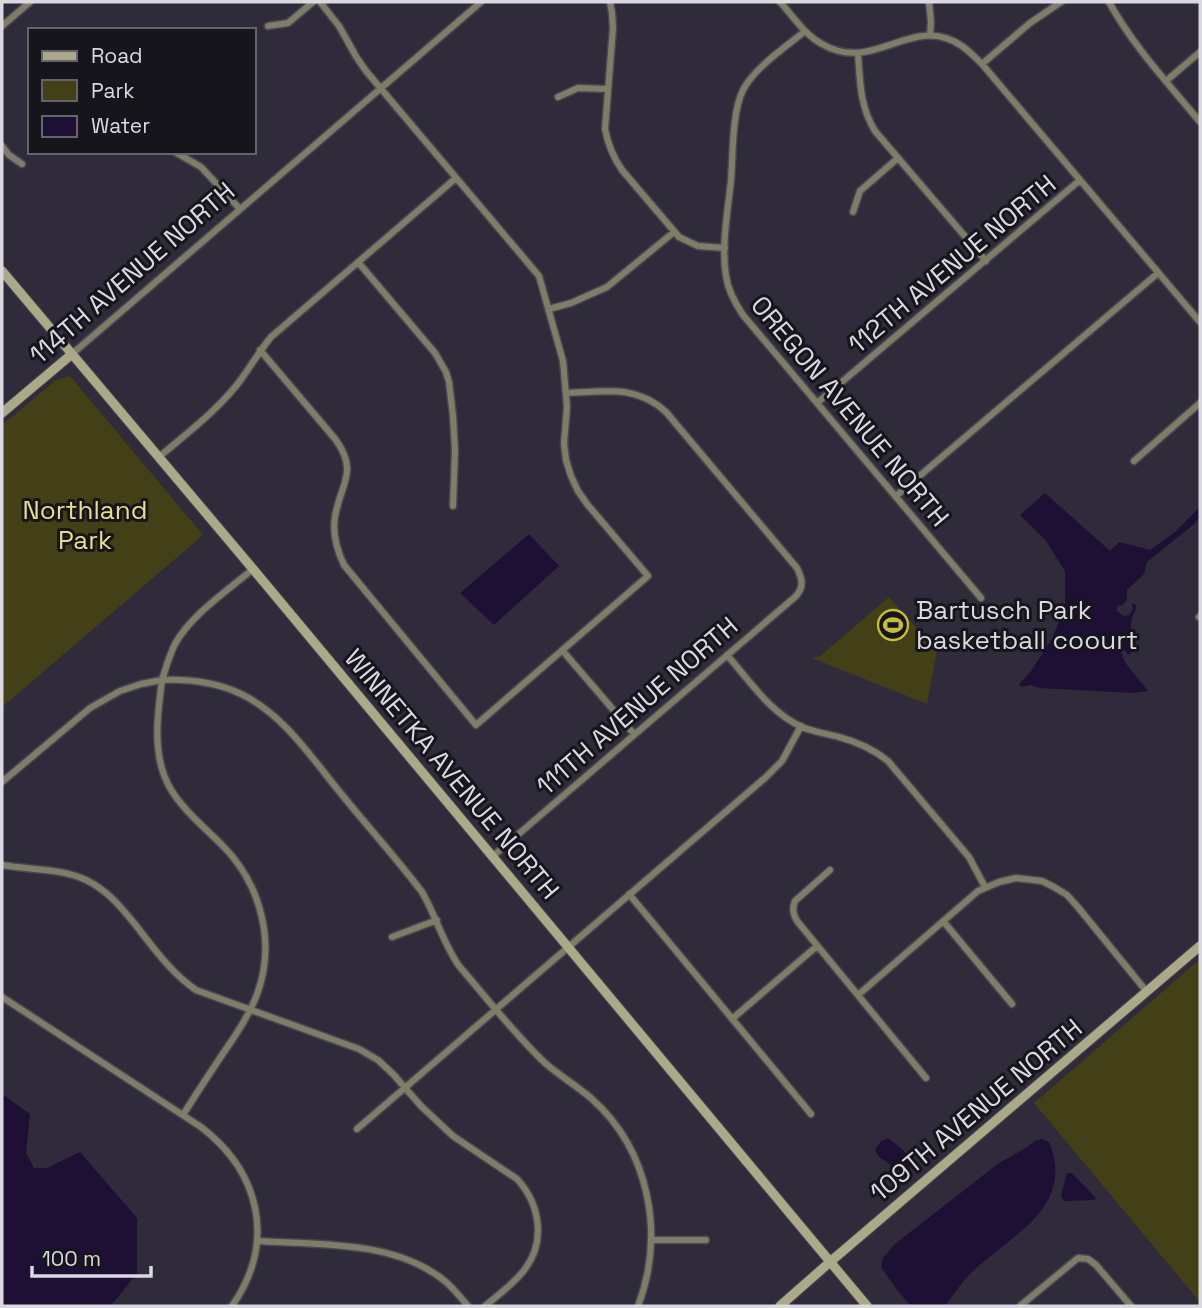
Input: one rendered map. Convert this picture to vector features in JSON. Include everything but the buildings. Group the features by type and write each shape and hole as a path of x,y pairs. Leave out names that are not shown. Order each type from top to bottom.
{"street":[{"path":"2,26 30,2"},
{"path":"268,26 288,23 313,2"},
{"path":"260,350 344,450 348,475 334,524 338,551 344,565 476,725 648,576 587,504 570,476 564,443 567,393 563,361 542,283 534,268 356,58 339,26 320,2"},
{"path":"467,2 473,9"},
{"name":"114TH AVENUE NORTH","path":"2,413 481,2"},
{"path":"610,2 613,28 605,129 614,158 674,232 698,246 725,248"},
{"path":"780,2 819,43 831,49 858,54 914,37 930,35 960,45 982,64 1200,322"},
{"path":"929,2 930,35"},
{"path":"982,64 1030,23 1061,2"},
{"path":"1109,2 1141,51 1200,121"},
{"name":"OREGON AVENUE NORTH","path":"806,31 758,70 750,79 739,102 725,248 729,290 734,302 981,598"},
{"path":"1166,81 1200,52"},
{"path":"858,54 861,93 868,120 986,261"},
{"path":"558,97 578,88 607,89"},
{"path":"2,146 22,164"},
{"path":"178,154 201,167 240,209"},
{"path":"853,212 860,191 898,158"},
{"path":"159,457 220,404 260,350 284,325 456,178"},
{"name":"112TH AVENUE NORTH","path":"817,403 1080,180"},
{"path":"549,309 571,303 607,287 674,232"},
{"path":"358,262 435,353 446,372 455,450 453,506"},
{"name":"WINNETKA AVENUE NORTH","path":"2,271 867,1306"},
{"path":"895,496 1158,272"},
{"name":"111TH AVENUE NORTH","path":"493,856 795,597 802,588 797,568 657,403 646,397 622,391 567,393"},
{"path":"1133,461 1200,403"},
{"path":"183,1115 251,1010 265,956 263,917 257,897 237,861 174,794 165,777 159,759 157,735 162,680 176,642 188,626 253,569"},
{"path":"562,650 634,734"},
{"path":"727,654 765,699 800,726 859,743 888,761 969,857 985,887"},
{"path":"2,782 90,708 120,691 141,684 162,680 213,684 242,694 273,715 411,878 429,905 449,952 459,966 544,1062 592,1099 624,1138 646,1186 650,1211 650,1263 638,1306"},
{"path":"357,1129 766,777 782,761 800,726"},
{"path":"2,865 70,874 99,887 111,896 181,979 195,990 359,1048 378,1060 453,1136 526,1188 533,1201 539,1228 537,1243 525,1269 485,1306"},
{"path":"830,870 800,895 795,901 793,914 926,1078"},
{"path":"858,995 970,897 999,881 1016,878 1042,881 1060,891 1077,906 1147,992"},
{"path":"629,894 811,1114"},
{"path":"392,937 437,920"},
{"path":"943,921 1013,1004"},
{"path":"732,1019 817,946"},
{"name":"109TH AVENUE NORTH","path":"780,1306 1200,946"},
{"path":"2,997 183,1115 218,1140 232,1155 252,1193 257,1241 249,1276 232,1306"},
{"path":"652,1240 706,1240"},
{"path":"257,1241 358,1248 405,1258 446,1283 468,1306"},
{"path":"1020,1306 1078,1258 1088,1259 1096,1265 1131,1306"}],"green space":[{"name":"Northland Park","path":"70,376 203,535 2,707 2,425 56,380"},
{"path":"889,597 937,651 927,704 812,658 820,656"},
{"path":"1200,959 1200,1302 1034,1103"}],"water":[{"path":"1045,493 1110,551 1119,542 1150,550 1175,532 1200,507 1200,517 1147,562 1144,574 1127,590 1127,599 1123,605 1117,606 1117,611 1124,616 1133,610 1132,603 1136,605 1131,622 1132,652 1128,655 1123,648 1120,649 1128,666 1148,691 1132,693 1040,688 1030,685 1021,687 1019,684 1052,639 1065,607 1065,571 1046,541 1020,515"},
{"path":"529,534 559,566 494,625 460,593"},
{"path":"2,1094 30,1114 26,1153 34,1168 47,1168 80,1152 137,1218 137,1273 108,1306 2,1306"},
{"path":"888,1138 910,1159 910,1170 901,1172 879,1157 875,1150 881,1141"},
{"path":"1042,1139 1049,1142 1055,1165 1054,1185 1047,1202 1035,1218 972,1272 945,1306 911,1306 881,1267 883,1258 895,1244 999,1163"},
{"path":"1067,1173 1072,1173 1095,1200 1064,1201 1061,1196"}],"place":[{"name":"Bartusch Park basketball coourt","path":"893,625"}]}
